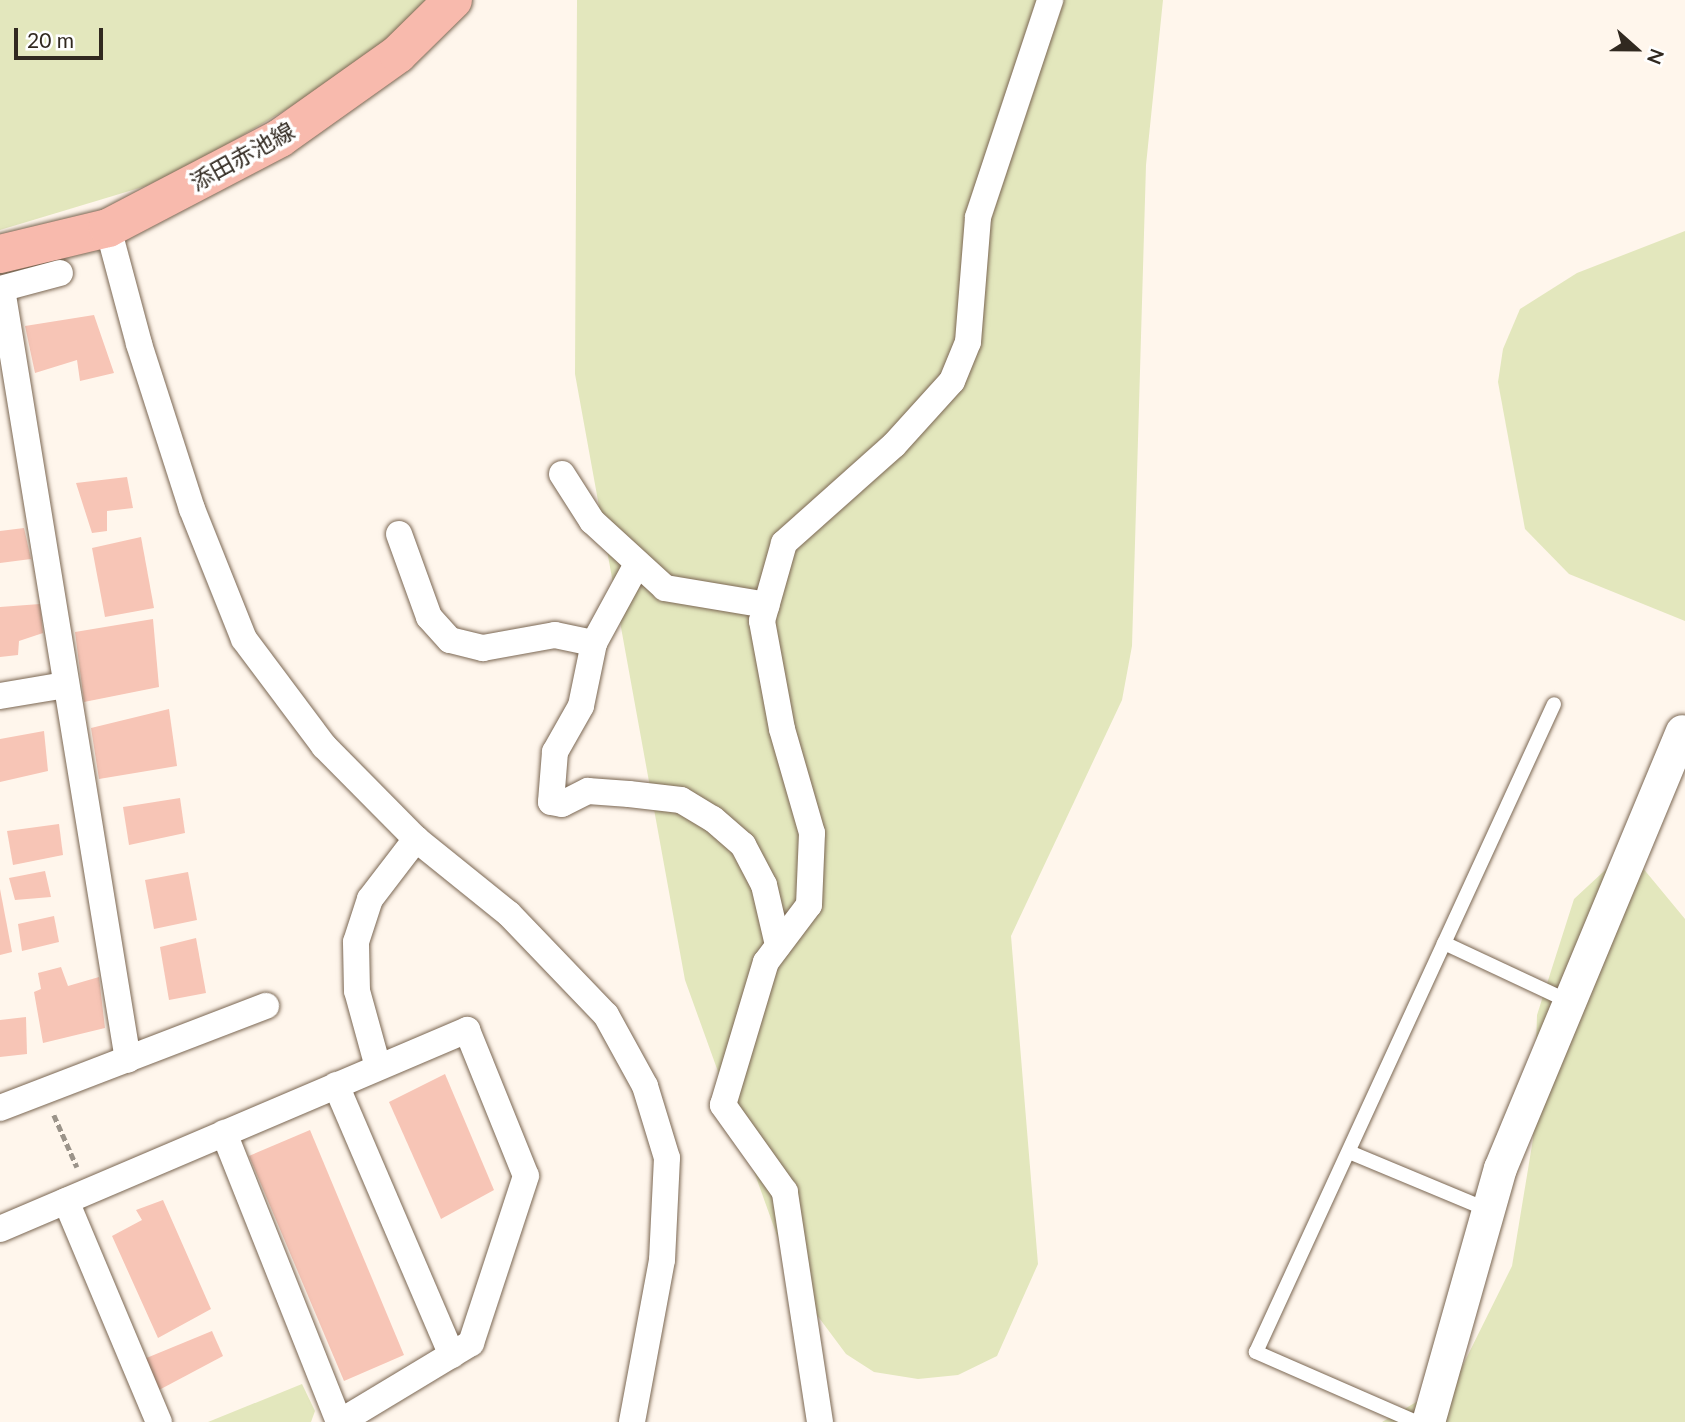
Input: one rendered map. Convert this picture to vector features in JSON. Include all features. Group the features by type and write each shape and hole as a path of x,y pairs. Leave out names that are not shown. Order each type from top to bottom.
{"main road":[{"name":"添田赤池線","path":"1,277 108,228 280,138 398,54 453,0"}],"street":[{"path":"820,1422 785,1192 723,1105 766,962 809,905 812,833 782,729 762,621 784,543 894,445 952,381 968,342 978,217 1050,0"},
{"path":"108,228 139,344 192,509 244,639 324,746 416,839 509,914 606,1015 645,1086 667,1158 662,1260 632,1422"},
{"path":"60,273 1,277 128,1060"},
{"path":"562,474 592,521 636,566 665,588 767,605"},
{"path":"399,534 429,617 450,640 484,648 555,635 594,643"},
{"path":"636,566 594,643 581,706 555,752 551,802 562,804 588,791 629,794 681,800 713,819 743,845 764,884 778,945"},
{"path":"0,696 66,685"},
{"path":"1428,1422 1500,1168 1682,731"},
{"path":"378,1068 357,991 356,942 370,899 416,839"},
{"path":"0,1108 266,1006"},
{"path":"0,1229 224,1133 467,1030 526,1176 471,1343 340,1422 224,1133"},
{"path":"336,1086 452,1355"},
{"path":"77,1196 159,1422"}],"lane":[{"path":"1416,1422 1256,1352 1554,704"},
{"path":"1444,943 1570,1002"},
{"path":"1349,1152 1488,1210"}],"path":[{"path":"43,1092 77,1196"}],"green space":[{"path":"0,0 430,0 379,48 324,87 204,158 146,186 0,230"},
{"path":"577,0 1163,0 1146,165 1132,646 1122,700 1011,936 1038,1264 997,1356 958,1375 918,1379 874,1372 846,1354 808,1303 779,1241 685,980 575,374"},
{"path":"1685,231 1685,621 1569,574 1525,529 1498,382 1503,349 1520,309 1577,273"},
{"path":"1615,861 1642,867 1685,919 1685,1422 1382,1422 1456,1379 1512,1266 1533,1139 1537,1015 1574,899"},
{"path":"302,1384 315,1411 311,1422 208,1422"}],"building":[{"path":"94,315 114,373 80,381 77,360 35,373 25,326"},
{"path":"127,477 133,508 107,511 107,531 92,533 76,483"},
{"path":"24,528 31,559 0,563 0,531"},
{"path":"141,537 154,608 105,617 92,548"},
{"path":"40,604 43,633 19,641 18,655 0,657 0,607"},
{"path":"153,619 159,687 84,702 75,632"},
{"path":"169,709 177,766 99,779 91,728"},
{"path":"44,731 48,771 0,782 0,739"},
{"path":"180,798 185,833 129,845 123,807"},
{"path":"59,824 63,855 13,865 7,831"},
{"path":"45,871 51,897 15,900 9,878"},
{"path":"188,872 197,920 154,929 145,880"},
{"path":"0,889 12,952 0,955"},
{"path":"54,916 59,942 22,951 18,924"},
{"path":"196,938 206,993 169,1000 160,947"},
{"path":"61,967 68,986 99,977 105,1028 43,1043 34,992 41,989 38,973"},
{"path":"26,1017 27,1054 0,1057 0,1020"},
{"path":"445,1074 494,1190 441,1219 389,1102"},
{"path":"310,1130 404,1355 344,1381 249,1156"},
{"path":"163,1200 211,1309 158,1338 112,1236 142,1220 136,1210"},
{"path":"212,1331 223,1356 159,1390 144,1359"}]}
